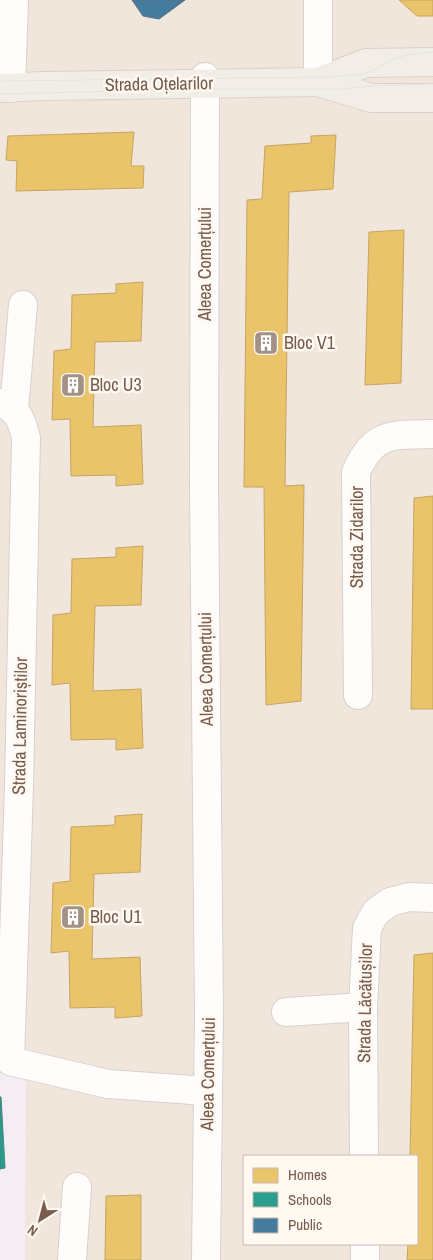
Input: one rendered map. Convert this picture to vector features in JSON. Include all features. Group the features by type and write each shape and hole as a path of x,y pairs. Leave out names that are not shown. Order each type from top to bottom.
{"main road":[{"name":"Strada Oțelarilor","path":"318,82 366,63 433,62"},
{"name":"Strada Oțelarilor","path":"5,88 205,80 318,82 371,98 433,98"}],"street":[{"path":"5,88 14,0"},
{"path":"318,0 318,82"},
{"name":"Aleea Comerțului","path":"205,80 204,487 210,1014 207,1091 206,1260"},
{"path":"7,406 23,305"},
{"name":"Strada Laminoriștilor","path":"7,406 23,423 26,438 19,774 10,1061 108,1084 207,1091"},
{"name":"Strada Zidarilor","path":"358,695 356,472 364,455 373,445 386,438 398,435 433,434"},
{"name":"Strada Lăcătușilor","path":"364,1155 363,1007 367,928 376,912 390,902 409,897 433,898"},
{"path":"286,1012 363,1007"},
{"path":"72,1260 77,1187"},
{"path":"365,1245 365,1260"}],"shaded area":[{"path":"0,0 433,0 433,1260 0,1260"},
{"path":"0,1072 26,1072 25,1260 0,1260"}],"building: Homes":[{"path":"399,0 433,0 433,16 417,16"},
{"path":"134,132 131,166 144,166 143,188 16,191 17,161 6,160 8,136"},
{"name":"Bloc V1","path":"336,135 333,189 289,192 285,486 304,485 301,701 266,705 264,487 244,487 247,200 262,199 265,146 311,143 311,136"},
{"path":"404,230 401,383 365,385 369,232"},
{"name":"Bloc U3","path":"143,282 141,341 95,342 93,427 141,425 143,484 116,486 116,475 71,476 70,419 52,420 54,351 71,349 72,295 116,293 116,284"},
{"path":"433,496 433,709 411,709 414,498"},
{"path":"143,546 141,605 95,606 93,691 141,689 143,748 116,750 116,739 71,740 70,683 52,685 53,615 71,613 72,559 116,557 116,548"},
{"name":"Bloc U1","path":"142,814 140,872 94,874 92,959 140,957 142,1016 115,1018 115,1007 70,1008 69,951 51,953 53,883 70,881 71,827 115,825 115,816"},
{"path":"433,953 433,1260 407,1260 408,1245 418,1245 418,1155 410,1155 414,955"},
{"path":"141,1195 141,1260 105,1260 106,1196"}],"building: Schools":[{"path":"0,1097 5,1168 0,1169"}],"building: Public":[{"path":"132,0 185,0 159,19 143,16"}],"tram line":[{"path":"0,81 332,77 363,74 406,55 433,52"},
{"path":"0,94 205,89 340,89 433,84"}],"place":[{"name":"Bloc V1","path":"266,343"},
{"name":"Bloc U3","path":"73,385"},
{"name":"Bloc U1","path":"73,917"}]}
